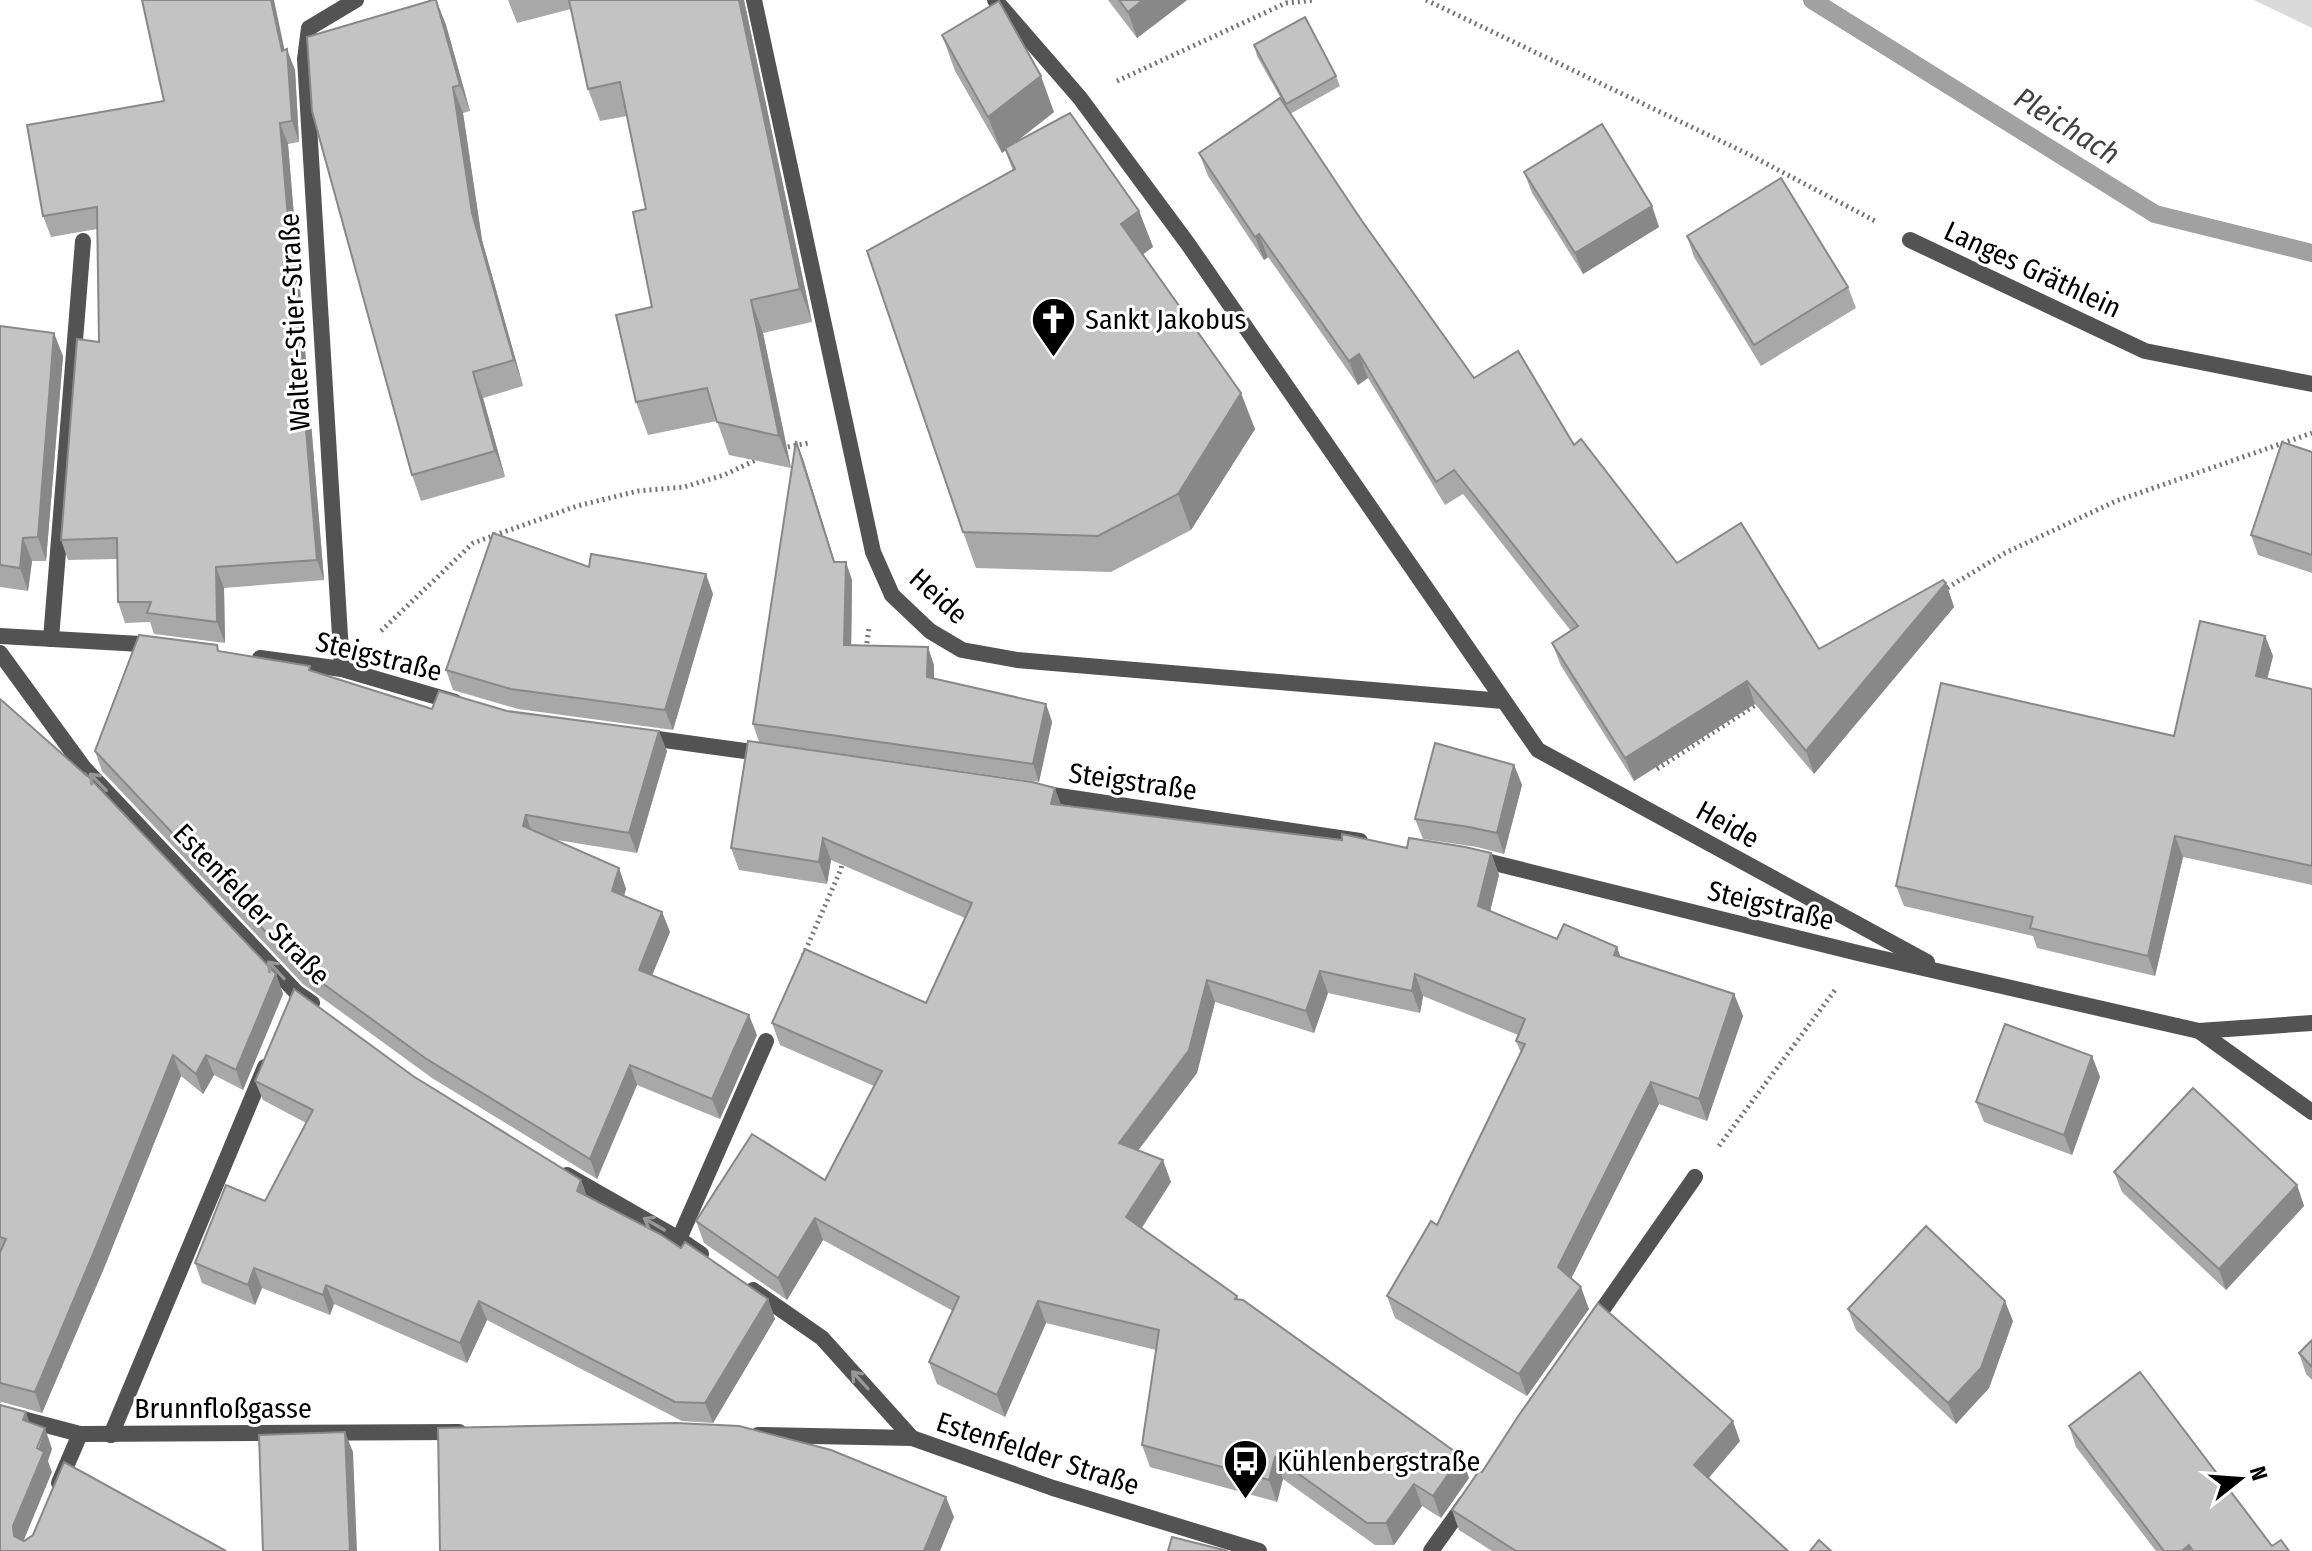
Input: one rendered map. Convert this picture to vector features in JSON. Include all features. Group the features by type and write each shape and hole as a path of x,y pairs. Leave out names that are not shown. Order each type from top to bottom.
{"street":[{"name":"Walter-Stier-Straße","path":"342,669 305,59 309,28 356,0"},
{"name":"Heide","path":"754,0 873,552 892,595 930,631 962,650 1017,660 1503,701"},
{"name":"Heide","path":"995,0 1080,98 1188,244 1538,750 1947,973"},
{"name":"Langes Gräthlein","path":"1910,240 2145,351 2312,384"},
{"path":"51,639 83,241"},
{"path":"0,636 173,647"},
{"name":"Estenfelder Straße","path":"0,653 84,768 293,999 320,1009"},
{"name":"Steigstraße","path":"250,657 342,669 473,707"},
{"path":"624,735 779,756"},
{"name":"Steigstraße","path":"1026,791 1382,844"},
{"name":"Steigstraße","path":"1459,856 1862,954 2199,1031"},
{"path":"2199,1031 2312,1023"},
{"path":"2199,1031 2312,1112"},
{"path":"679,1239 766,1041"},
{"name":"Brunnfloßgasse","path":"111,1435 273,1049"},
{"path":"555,1168 679,1239 718,1266"},
{"path":"1581,1340 1695,1177"},
{"name":"Estenfelder Straße","path":"744,1284 822,1338 912,1438 1053,1488 1259,1551"},
{"name":"Brunnfloßgasse","path":"0,1413 80,1434 478,1431"},
{"path":"55,1492 80,1434"},
{"path":"739,1435 912,1438"},
{"path":"1431,1551 1475,1489"}],"path":[{"path":"1080,98 1286,3 1315,0"},
{"name":"Langes Gräthlein","path":"1426,0 1748,154 1910,240"},
{"path":"1940,592 2005,553 2116,501 2312,433"},
{"path":"342,669 473,543 577,506 638,491 684,487 724,475 782,448 848,436"},
{"path":"865,662 867,633 886,582"},
{"path":"1618,794 1771,695"},
{"path":"797,969 841,869 843,855"},
{"path":"1695,1177 1862,954"}],"shaded area":[{"path":"2254,0 2312,0 2312,28"}],"building":[{"path":"142,0 271,0 282,51 287,49 292,121 280,123 317,560 216,567 217,622 147,613 151,602 118,602 117,538 61,540 77,339 99,342 97,207 43,216 27,125 164,101"},
{"path":"436,0 460,85 453,87 472,213 514,360 473,372 495,451 412,475 312,111 307,37"},
{"path":"569,0 739,0 800,289 751,300 779,436 717,422 707,388 636,402 616,315 652,307 633,212 646,209 620,82 588,89"},
{"path":"1119,0 1143,0 1128,12"},
{"path":"999,1 1041,76 988,117 942,35"},
{"path":"1305,17 1336,76 1286,104 1254,45"},
{"path":"1280,98 1362,221 1474,378 1518,351 1574,445 1581,439 1677,563 1741,523 1819,649 1943,580 1946,583 1806,751 1747,681 1625,758 1552,643 1578,626 1454,470 1436,482 1359,354 1349,361 1259,234 1255,237 1199,153"},
{"name":"Sankt Jakobus","path":"1070,113 1139,211 1121,224 1241,393 1178,494 1098,536 963,532 867,251 1015,169 1005,148"},
{"path":"1602,124 1652,206 1575,253 1524,172"},
{"path":"1781,178 1848,287 1754,345 1687,236"},
{"path":"0,326 54,333 38,537 23,538 20,568 0,565"},
{"path":"796,441 834,562 846,562 844,645 928,647 927,677 1046,704 1033,764 753,724"},
{"path":"2282,442 2312,452 2312,555 2251,535"},
{"path":"493,533 589,567 591,554 706,574 665,710 511,689 446,670"},
{"path":"2200,621 2265,636 2256,676 2312,689 2312,866 2175,836 2148,956 2030,928 2033,917 1896,886 1941,683 2174,736"},
{"path":"139,635 217,645 218,651 310,666 309,670 432,709 439,691 507,711 659,731 629,833 526,815 523,826 619,868 612,891 662,912 639,970 749,1015 712,1099 630,1065 590,1159 425,1058 296,964 95,751"},
{"path":"0,699 86,774 276,974 236,1070 206,1055 196,1074 173,1055 35,1392 0,1383 0,1252 6,1239 0,1237"},
{"path":"748,741 1032,782 1055,788 1051,804 1342,840 1342,834 1407,848 1409,838 1491,853 1478,906 1557,939 1564,924 1617,947 1614,955 1734,994 1699,1099 1651,1082 1558,1267 1581,1287 1519,1374 1387,1296 1431,1221 1437,1225 1525,1044 1516,1041 1525,1019 1415,974 1412,991 1320,971 1306,1011 1207,980 1189,1050 1119,1143 1163,1160 1126,1217 1237,1296 1235,1299 1243,1300 1461,1456 1433,1496 1414,1484 1386,1523 1367,1523 1275,1457 1269,1480 1142,1445 1159,1330 1038,1301 997,1395 929,1362 959,1297 815,1218 778,1278 696,1221 752,1134 825,1180 882,1071 772,1023 805,949 926,1003 972,903 823,838 819,862 731,848"},
{"path":"1435,743 1514,765 1497,833 1415,819"},
{"path":"294,989 413,1076 581,1180 577,1191 681,1248 685,1242 768,1299 705,1403 675,1402 479,1301 460,1343 326,1285 323,1295 254,1268 248,1285 195,1263 226,1185 265,1201 313,1110 255,1081"},
{"path":"2005,1024 2092,1056 2064,1135 1976,1102"},
{"path":"2193,1088 2297,1185 2219,1269 2114,1172"},
{"path":"1926,1226 2005,1301 1981,1368 1948,1403 1848,1309"},
{"path":"1598,1303 1733,1421 1694,1465 1788,1551 1516,1551 1452,1510 1479,1471 1482,1472"},
{"path":"2312,1340 2312,1367 2299,1353"},
{"path":"2140,1372 2272,1546 2281,1540 2289,1551 2193,1551 2189,1545 2182,1551 2164,1551 2069,1426"},
{"path":"0,1405 26,1412 23,1420 45,1428 37,1448 44,1452 13,1526 14,1536 24,1541 33,1535 64,1462 226,1551 0,1551"},
{"path":"676,1423 739,1426 831,1450 946,1497 924,1551 440,1551 438,1428"},
{"path":"345,1432 350,1551 263,1551 259,1435"},
{"path":"1172,1537 1228,1551 1168,1551"},
{"path":"1819,1540 1831,1551 1810,1551"}],"waterway":[{"name":"Pleichach","path":"1812,0 2155,214 2312,253"}],"place":[{"name":"Sankt Jakobus","path":"1054,358"},
{"name":"Kühlenbergstraße","path":"1246,1500"}]}
